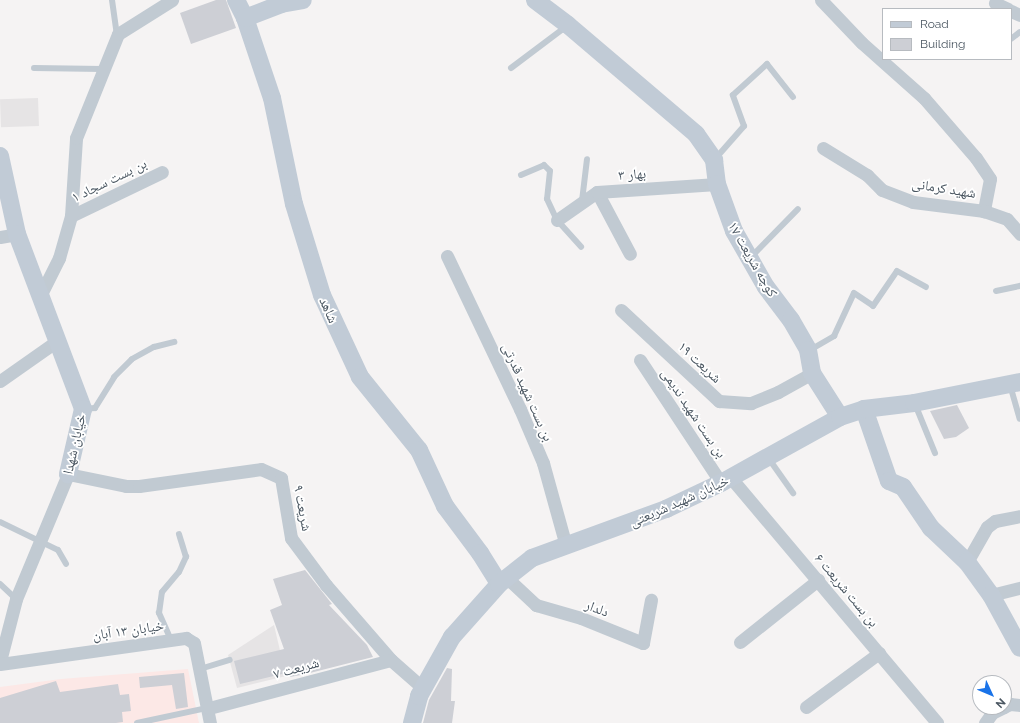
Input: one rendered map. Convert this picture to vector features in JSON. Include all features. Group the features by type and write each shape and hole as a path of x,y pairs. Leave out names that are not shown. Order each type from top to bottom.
{"street":[{"path":"39,298 59,258 71,216 76,138 102,69 117,36 172,0"},
{"name":"شاهد","path":"236,0 245,18 272,98 294,204 322,295 360,377 419,450 445,506 503,581"},
{"path":"245,18 281,4 303,0"},
{"name":"کوچه شریعت ۱۷","path":"535,0 568,25 696,134 714,160 717,184 734,231 808,350 812,373 840,417"},
{"path":"821,0 862,44 924,98 976,158 990,179 984,210"},
{"path":"994,3 1006,8"},
{"name":"شهید کرمانی","path":"823,148 867,175 882,190 907,200 984,210 1006,219 1020,234"},
{"name":"خیابان شهدا","path":"0,156 9,236 39,298 83,409 68,474 41,543 16,599 0,663"},
{"name":"بن بست سجاد ۱","path":"71,216 162,172"},
{"name":"بهار ۳","path":"597,192 717,184"},
{"path":"557,220 581,205 597,192 630,254"},
{"name":"بن بست شهید قدرتی","path":"447,256 520,409 543,463 566,546"},
{"name":"شریعت ۱۹","path":"621,310 719,401 751,403 778,392 812,373"},
{"path":"0,381 57,341"},
{"name":"بن بست شهید ندیمی","path":"640,360 726,481"},
{"name":"خیابان شهید شریعتی","path":"412,723 423,688 452,637 503,581 532,558 666,509 726,481 767,456 840,417 864,409 914,403 1015,383"},
{"path":"864,409 889,481 903,488 931,528 967,562 991,595 1020,648"},
{"name":"شریعت ۹","path":"68,474 126,486 261,469 281,478 291,538 326,585 391,660 423,688"},
{"name":"بن بست شریعت ۶","path":"726,481 818,580 937,723"},
{"path":"967,562 987,527 995,521 1020,516"},
{"path":"740,642 818,580"},
{"name":"دلدار","path":"503,581 536,604 581,618 643,643 651,600"},
{"path":"991,595 1020,588"},
{"name":"خیابان ۱۳ آبان","path":"0,663 186,638 194,643 209,708 210,723"},
{"path":"806,707 879,653"},
{"name":"شریعت ۷","path":"209,708 277,693 391,660"}],"lane":[{"path":"112,0 117,36"},
{"path":"511,68 568,25"},
{"path":"1012,38 1020,32"},
{"path":"714,160 744,126 733,95 766,64 793,97"},
{"path":"34,68 102,69"},
{"path":"581,205 587,158"},
{"path":"521,175 544,165 550,171 547,199 557,220 581,247"},
{"path":"750,258 798,209"},
{"path":"808,350 834,336 854,293 873,306 897,270 926,287"},
{"path":"996,291 1020,286"},
{"path":"83,409 95,408 114,377 132,359 154,347 174,342"},
{"path":"1015,383 1020,419"},
{"path":"914,403 935,453"},
{"path":"767,456 793,492"},
{"path":"0,522 58,550 66,564"},
{"path":"171,640 159,613 162,592 179,572 186,557 179,534"},
{"path":"0,584 16,599"},
{"path":"200,669 230,660"},
{"path":"137,723 209,708"}],"shaded area":[{"path":"38,98 39,126 1,127 0,99"},
{"path":"274,625 286,676 237,688 228,655"},
{"path":"188,669 199,723 0,723 0,687 61,679"}],"building":[{"path":"216,0 226,0 236,28 191,44 180,13"},
{"path":"957,405 969,428 956,437 944,439 930,411"},
{"path":"305,570 332,604 329,605 367,645 373,657 306,674 290,677 290,672 240,684 234,661 284,649 270,610 282,605 273,579"},
{"path":"447,668 452,669 451,701 455,701 452,723 423,723 429,700"},
{"path":"184,673 188,707 176,709 172,685 140,688 139,677"},
{"path":"56,681 60,692 118,684 120,695 129,694 131,711 122,712 123,722 116,723 0,723 0,698"}]}
